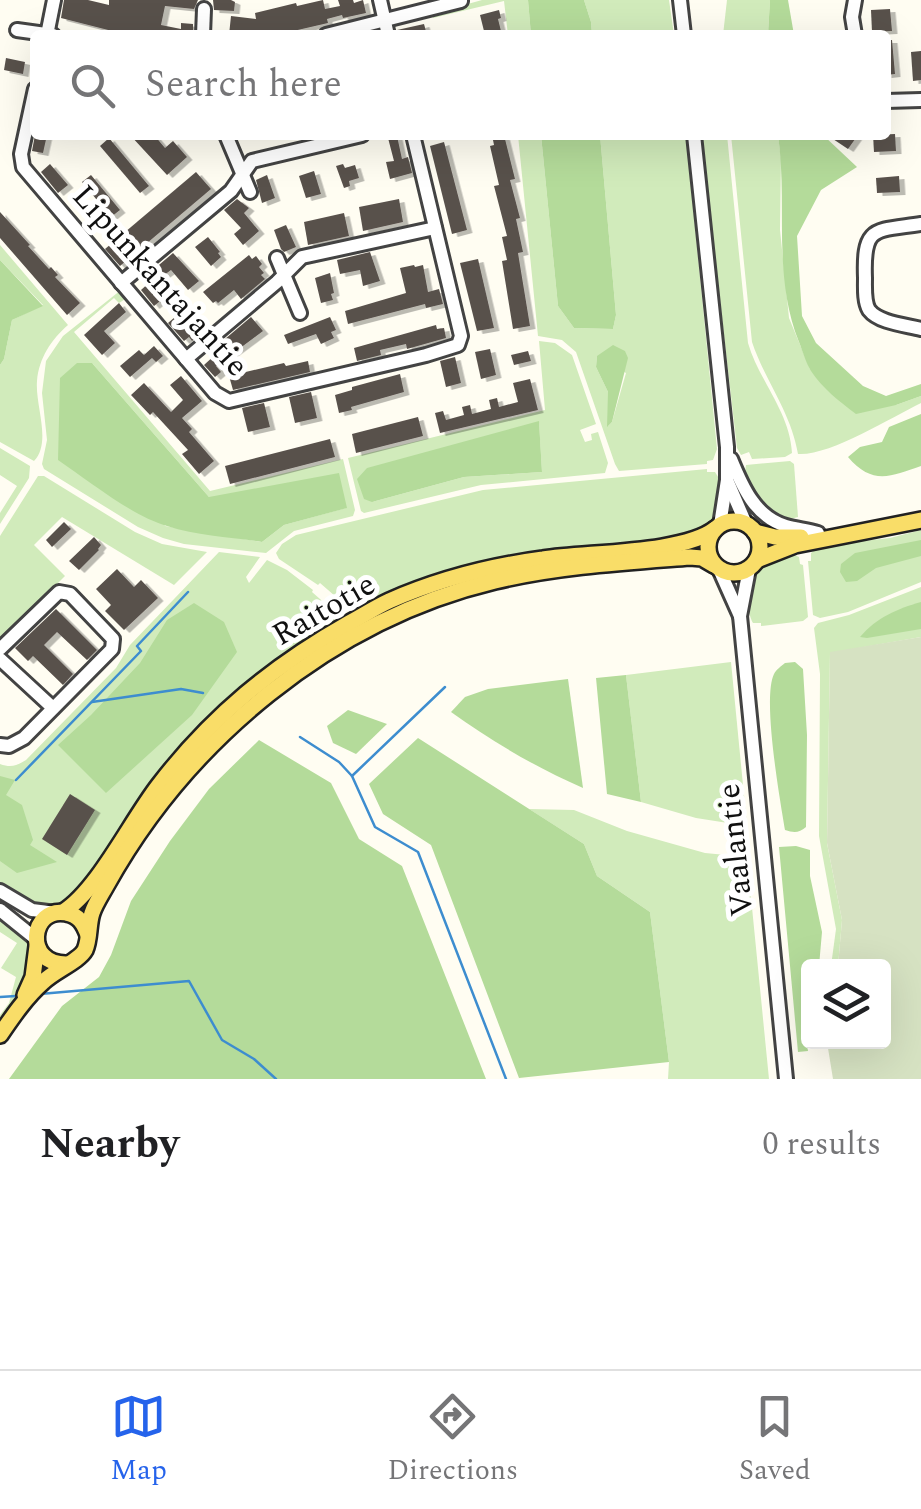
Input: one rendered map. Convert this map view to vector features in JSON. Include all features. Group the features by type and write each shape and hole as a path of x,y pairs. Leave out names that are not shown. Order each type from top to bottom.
{"main road":[{"path":"786,537 737,573 717,567 707,548 717,527 733,521 786,537 819,538 921,520"},
{"name":"Raitotie","path":"59,913 75,904 94,881 158,786 194,742 263,678 308,646 387,602 486,568 669,546 690,542 717,527"},
{"path":"751,528 760,548 753,564"},
{"name":"Raitotie","path":"88,936 92,914 107,884 168,795 238,718 319,657 439,598 494,581 690,557 702,558 717,567"},
{"path":"0,1034 42,982 83,954 88,936 77,917 59,913 39,926 33,976 18,1009"},
{"path":"36,942 48,960 67,964"}],"street":[{"path":"50,30 54,0"},
{"path":"380,0 387,28 461,1"},
{"path":"680,0 683,30"},
{"path":"854,30 855,0"},
{"path":"203,30 204,9"},
{"path":"18,30 30,33"},
{"path":"891,101 921,100"},
{"name":"Lipunkantajantie","path":"30,112 21,154 23,168 219,397 235,402 454,348 461,336 435,228"},
{"path":"228,140 250,192"},
{"path":"120,283 231,190 252,162 342,140"},
{"path":"186,358 302,257 435,228 414,140"},
{"path":"695,140 726,447 751,528"},
{"path":"921,224 878,231 864,249 870,310 883,319 921,329"},
{"path":"277,258 280,278 300,313"},
{"path":"717,527 733,479"},
{"path":"733,479 786,537"},
{"name":"Vaalantie","path":"740,616 753,564"},
{"name":"Vaalantie","path":"717,567 740,616 786,1079"},
{"path":"0,649 59,592 70,594 113,640 112,648 24,738 9,746 0,745"},
{"path":"0,659 53,708"},
{"path":"0,891 32,910 59,913"},
{"path":"0,910 36,942"}],"green space":[{"path":"482,0 528,0 531,30 507,30 504,1 433,18 432,14"},
{"path":"528,0 584,0 592,30 531,30"},
{"path":"584,0 669,0 673,30 592,30"},
{"path":"727,0 770,0 768,30 724,30"},
{"path":"770,0 788,0 793,30 768,30"},
{"path":"518,140 541,140 558,306 574,328 613,329 616,315 600,140 686,140 717,449 713,460 707,464 619,471 576,352 562,340 538,336","holes":["597,356 626,373 608,426 608,392 596,367"]},
{"path":"541,140 600,140 616,315 613,329 574,328 558,306"},
{"path":"702,140 728,140 748,343 786,424 792,453 752,459 749,452 741,455 737,448"},
{"path":"732,140 779,140 780,230 789,318 810,369 896,405 921,396 921,403 843,443 798,454 790,424 752,342"},
{"path":"779,140 828,140 857,167 821,190 797,236 802,316 816,343 863,386 886,396 921,384 921,396 856,414 826,389 809,368 786,291"},
{"path":"0,245 68,325 47,350 38,373 42,444 34,461 0,442 0,365 12,320 43,305 0,260"},
{"path":"0,260 43,306 12,320 0,365"},
{"path":"121,290 127,298 119,303 114,298 74,332 210,491 343,459 355,510 353,516 294,531 266,553 184,544 138,527 44,469 47,440 42,393 46,361 63,336","holes":["92,363 209,497 346,508 284,525 262,542 165,526"]},
{"path":"539,341 555,343 572,355 596,424 580,430 585,442 598,432 608,463 605,473 481,485 361,511 348,458 545,410","holes":["539,422 542,472 464,477 372,502"]},
{"path":"613,345 625,351 628,358 612,422 607,427 608,392 596,367 597,356"},
{"path":"77,363 92,363 209,497 339,473 347,508 284,525 262,542 179,529 140,514 58,460 60,378"},
{"path":"921,414 921,466 900,473 873,475 848,457 860,447 882,442 889,427"},
{"path":"539,421 542,472 464,477 372,502 364,499 357,479 367,468"},
{"path":"0,448 30,466 29,478 0,524 0,513 17,486 0,475"},
{"path":"790,461 794,464 798,517 786,520 756,499 745,474 746,465"},
{"path":"707,469 720,480 718,506 709,525 688,538 547,554 366,609 354,600 343,603 320,583 279,559 276,553 296,535 483,490"},
{"path":"38,476 135,532 162,544 207,552 174,585 62,517 34,545 65,576 0,641 0,536"},
{"path":"921,530 921,582 848,612 820,618 813,615 808,561 819,546 890,538"},
{"path":"921,540 921,556 876,568 857,581 846,582 840,572 841,564 855,553"},
{"path":"219,552 260,557 246,577 249,583 267,560 287,570 336,613 337,624 260,676 62,909 43,909 0,887 0,764 13,766 26,760 116,668 130,645"},
{"path":"788,552 799,557 803,565 808,617 761,626 753,623 748,595 754,573 764,563"},
{"path":"921,587 921,637 830,653 827,843 842,920 839,959 832,959 836,929 819,836 820,674 814,628 818,623"},
{"path":"921,602 921,629 860,637 888,615"},
{"path":"194,603 224,622 237,652 192,715 106,793 58,745 140,663 167,620"},
{"path":"921,637 921,1079 833,1079 828,1049 891,1049 891,959 839,959 842,920 827,843 830,652"},
{"path":"731,662 747,826 696,818 641,802 626,675"},
{"path":"795,662 803,669 807,735 806,827 794,832 785,830 770,705 774,674 785,663"},
{"path":"626,675 641,802 607,794 596,678"},
{"path":"568,679 583,788 515,753 451,712 465,697 488,689"},
{"path":"348,710 387,724 356,754 333,743 327,726"},
{"path":"418,738 584,844 597,876 650,912 669,1062 519,1078 431,845 383,814 369,784"},
{"path":"259,740 331,783 359,839 402,866 486,1079 9,1079 62,1006 99,977 131,901 170,841 209,789"},
{"path":"0,776 15,780 6,795 22,805 33,840 30,845 57,862 17,873 0,861"},
{"path":"529,809 574,810 627,831 705,853 747,857 769,1079 668,1079 650,912 597,876 584,844"},
{"path":"779,847 810,850 810,876 822,932 820,959 801,959 801,1049 808,1051 798,1052"},
{"path":"0,914 32,944 29,978 0,1023 16,977 1,968 17,943 0,932"}],"building":[{"path":"64,0 109,5 109,0 198,0 194,9 165,6 161,25 181,29 181,23 193,24 193,30 108,30 61,18"},
{"path":"213,0 235,2 234,11 214,10"},
{"path":"323,0 325,9 340,6 338,0 363,0 366,13 343,18 342,15 327,19 328,23 298,30 230,30 231,16 256,19 255,13 296,3 297,6"},
{"path":"890,9 892,31 872,30 871,10"},
{"path":"499,10 501,30 484,30 480,15"},
{"path":"424,24 426,30 397,30"},
{"path":"891,40 892,40 895,74 891,74"},
{"path":"921,51 921,80 913,81 911,52"},
{"path":"6,58 25,62 23,74 4,70"},
{"path":"891,134 895,134 896,151 874,152 873,140 891,140"},
{"path":"34,140 46,140 43,153 32,151"},
{"path":"111,140 149,186 140,193 100,146"},
{"path":"135,140 158,140 165,148 173,141 187,157 167,175"},
{"path":"389,140 398,140 402,159 408,157 412,173 390,179 386,162 394,161"},
{"path":"493,140 505,140 520,218 516,219 523,252 518,253 530,326 513,329 502,261 507,260 502,237 507,236 494,186 499,185 490,146 494,145"},
{"path":"834,140 854,140 848,149"},
{"path":"444,142 467,230 452,234 430,146"},
{"path":"50,164 68,185 58,193 41,172"},
{"path":"343,164 345,168 355,165 359,178 349,181 350,186 344,188 336,166"},
{"path":"314,171 321,194 306,198 299,176"},
{"path":"196,172 211,189 120,266 105,249"},
{"path":"91,175 120,210 111,217 82,182"},
{"path":"267,175 275,198 262,203 256,180"},
{"path":"899,176 900,192 877,193 876,178"},
{"path":"237,199 249,208 244,213 259,231 243,245 234,234 241,228 224,210"},
{"path":"399,199 403,222 363,231 359,207"},
{"path":"0,212 80,303 67,315 0,238"},
{"path":"344,213 349,236 308,245 304,222"},
{"path":"286,225 296,247 284,252 274,230"},
{"path":"208,237 221,257 211,266 195,247"},
{"path":"370,252 380,281 363,286 360,270 340,274 337,260"},
{"path":"173,253 199,281 188,290 171,270 160,278 153,270"},
{"path":"249,255 252,259 256,256 262,264 259,267 265,279 241,299 234,290 213,303 203,292"},
{"path":"478,259 494,328 477,331 460,263"},
{"path":"423,265 428,292 439,289 443,304 426,308 425,304 348,324 345,311 406,293 400,268"},
{"path":"330,273 333,300 321,303 315,278"},
{"path":"151,281 165,297 154,306 141,290"},
{"path":"119,303 126,312 104,331 115,343 102,355 84,335"},
{"path":"182,311 194,325 200,320 207,328 192,341 189,337 184,341 168,323"},
{"path":"251,317 263,331 216,366 221,372 215,377 204,365 216,354 212,350"},
{"path":"330,317 336,330 331,332 334,338 321,344 316,334 288,344 284,335"},
{"path":"436,325 437,329 444,328 446,338 407,349 406,344 380,350 381,355 357,361 354,348"},
{"path":"154,346 163,356 156,362 152,358 130,377 120,366 139,350 144,355"},
{"path":"490,349 496,375 481,379 475,352"},
{"path":"528,351 531,361 514,365 511,355"},
{"path":"455,357 461,383 446,387 440,361"},
{"path":"308,361 310,372 233,390 229,376 284,363 286,366"},
{"path":"400,374 404,392 339,413 335,395"},
{"path":"181,376 202,401 182,418 214,461 199,474 182,454 188,450 153,412 150,415 131,395 144,383 171,412 183,400 170,385"},
{"path":"530,379 538,410 440,433 435,413 443,411 446,420 464,415 462,407 470,405 472,414 491,409 489,400 497,398 499,407 518,402 513,383"},
{"path":"311,392 317,418 295,423 289,397"},
{"path":"264,403 270,427 248,432 242,408"},
{"path":"418,417 423,436 356,453 352,434"},
{"path":"330,439 335,457 230,484 225,466"},
{"path":"64,522 71,529 52,547 46,540"},
{"path":"94,537 101,545 99,550 79,570 69,561"},
{"path":"117,569 134,587 141,580 158,598 124,630 105,611 111,605 96,589"},
{"path":"56,609 97,650 87,660 57,632 44,645 73,674 63,685 33,656 28,661 15,648"},
{"path":"70,794 95,810 67,855 42,839"}],"waterway":[{"path":"16,780 141,651 137,646 188,592"},
{"path":"352,776 445,687"},
{"path":"92,702 181,689 203,693"},
{"path":"300,737 339,762 352,776 375,827 418,852 506,1079"},
{"path":"40,994 189,981 222,1040 254,1059 276,1079"},
{"path":"0,997 16,996"}]}
